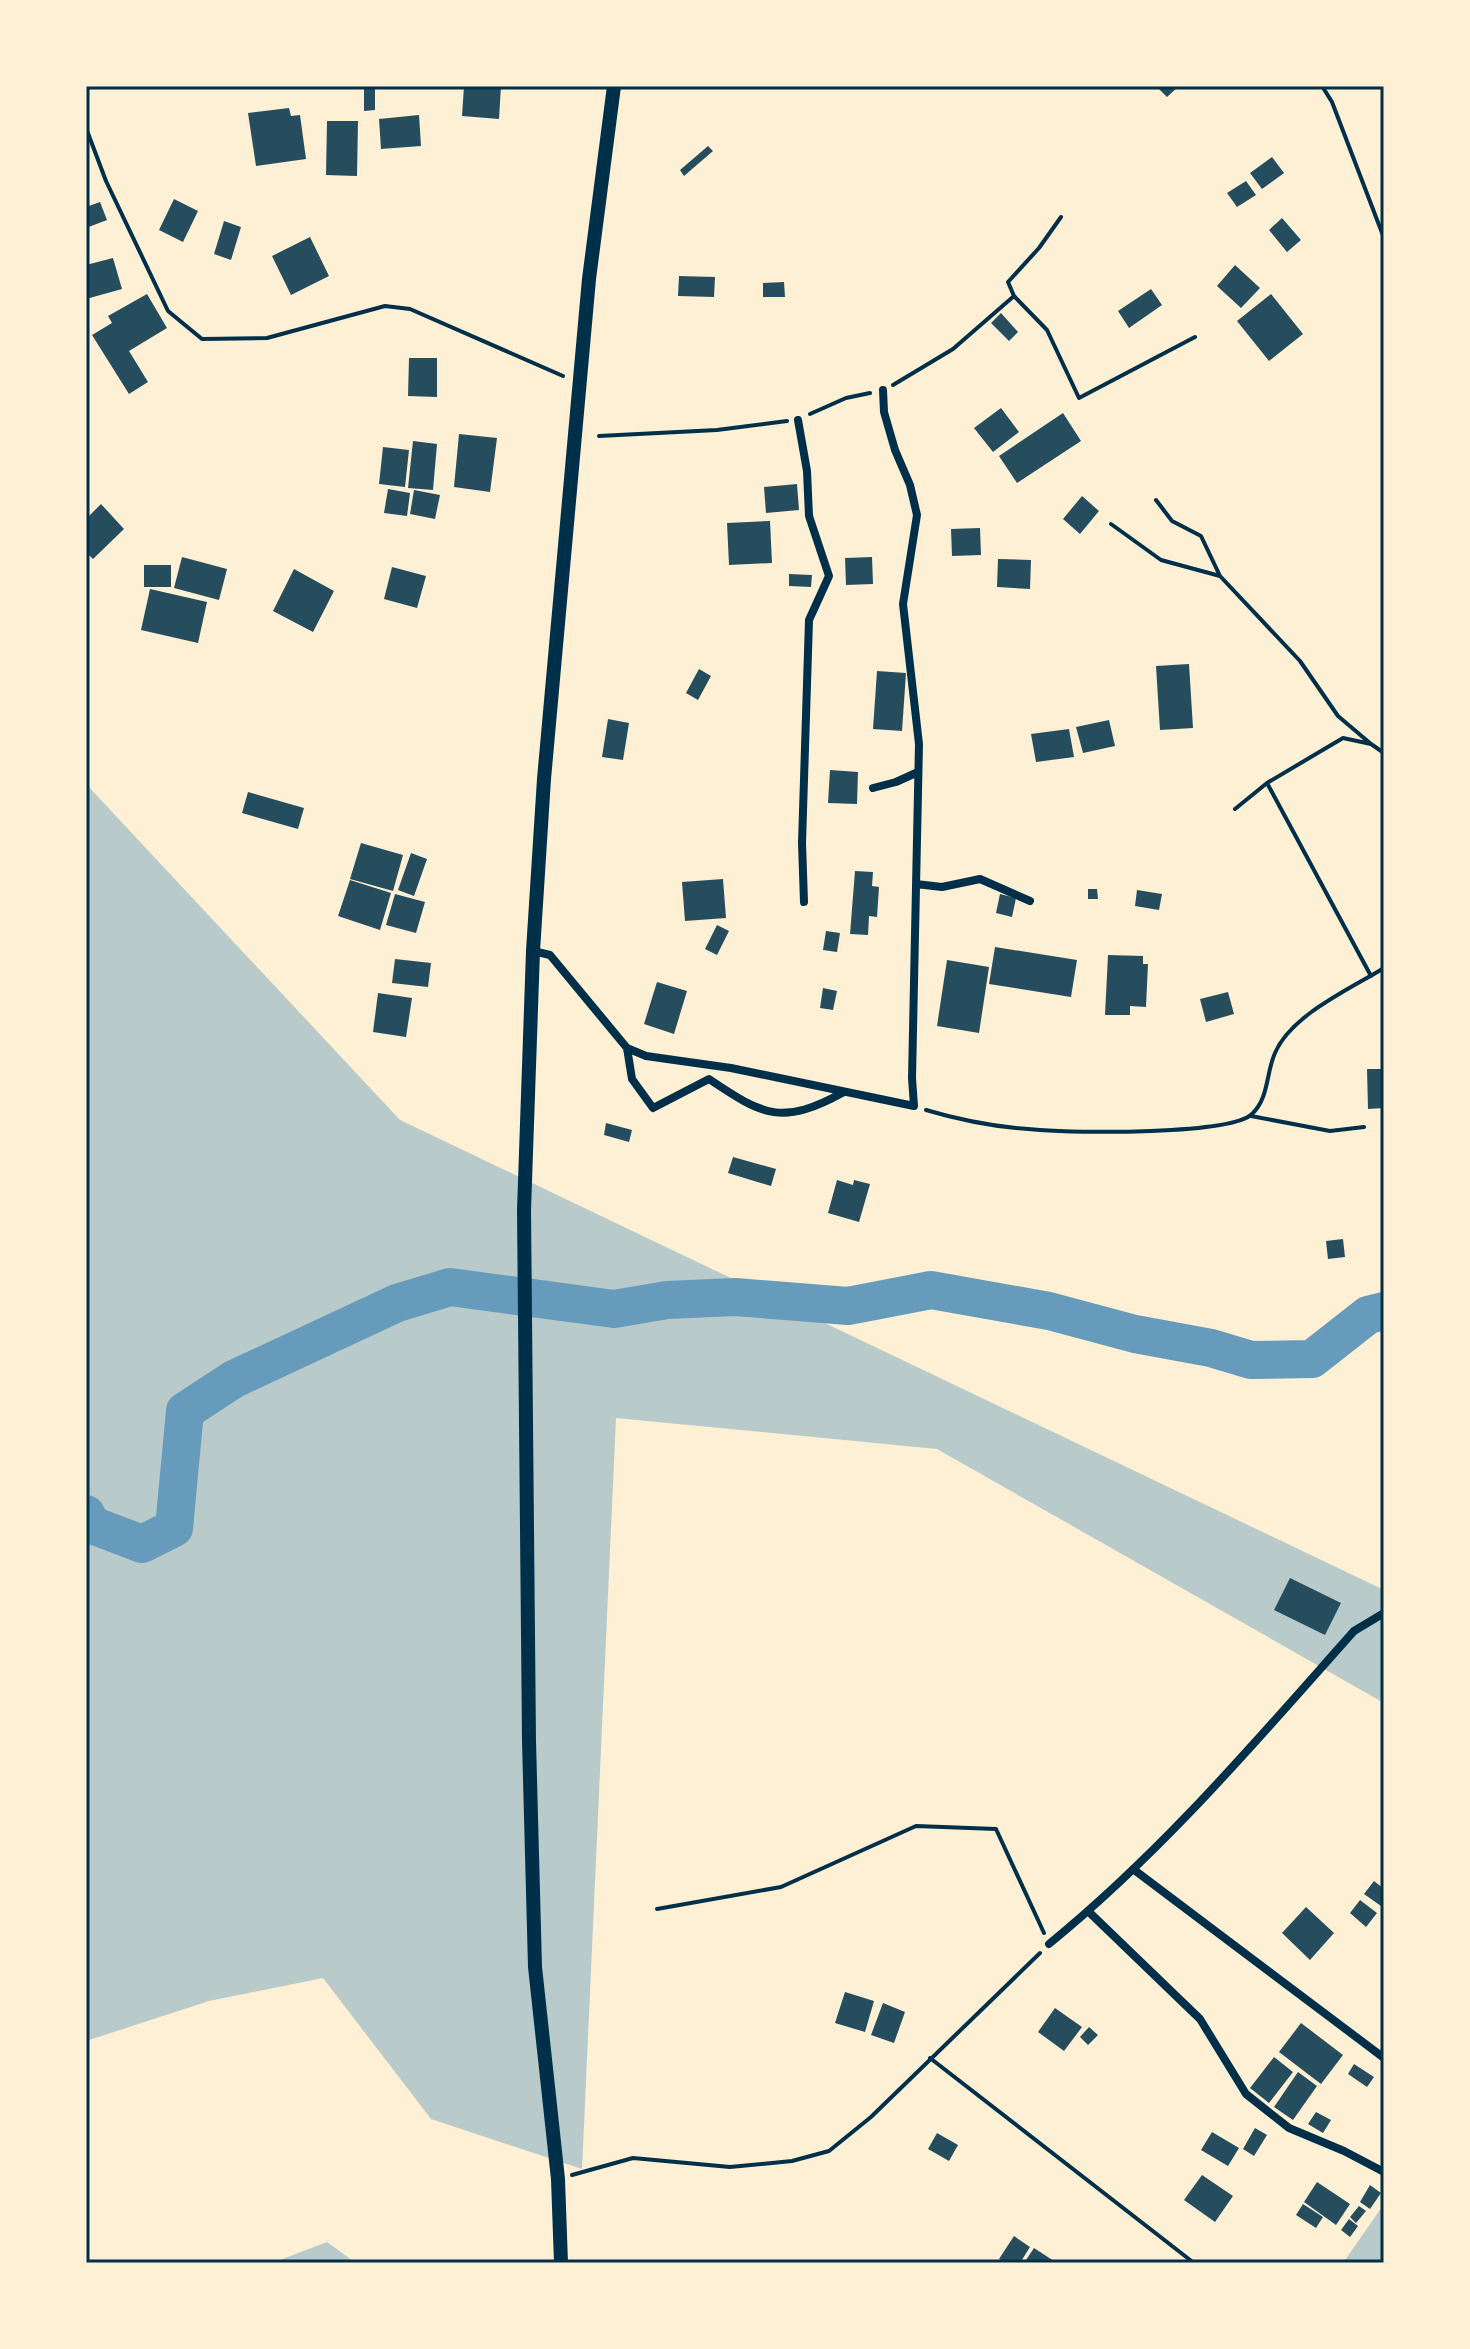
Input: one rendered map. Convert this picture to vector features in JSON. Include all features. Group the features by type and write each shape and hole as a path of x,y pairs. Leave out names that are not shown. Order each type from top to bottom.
{"street":[{"path":"561,2263 558,2179 535,1967 529,1741 524,1210 533,951 544,779 589,279 614,86"},
{"path":"533,951 550,955 627,1048 646,1056 731,1068 914,1106 919,744 903,604 917,515 910,485 884,412 883,390"},
{"path":"798,420 807,471 809,516 829,576 809,620 803,799 804,902"},
{"path":"873,788 918,772"},
{"path":"916,884 942,887 980,879 1030,901"},
{"path":"627,1048 632,1079 653,1108 709,1079 747,1105 777,1114 817,1106 845,1091"},
{"path":"1049,1944 1089,1912 1189,1817 1354,1631 1384,1613"},
{"path":"1133,1869 1384,2058"},
{"path":"1089,1912 1200,2019 1246,2094 1289,2128 1384,2172"}],"path":[{"path":"1322,86 1332,102 1384,238"},
{"path":"86,128 106,181 168,311 202,339 267,338 385,306 410,309 580,383"},
{"path":"1061,217 1039,248 1008,282 1014,296 1047,330 1079,398 1195,337"},
{"path":"599,436 717,430 798,420 846,398 883,390 953,349 1014,296"},
{"path":"1156,500 1172,521 1201,536 1220,576 1300,661 1338,716 1384,753"},
{"path":"1111,524 1161,560 1220,576"},
{"path":"1235,809 1267,783 1343,738 1371,744"},
{"path":"1267,783 1371,976"},
{"path":"1251,1116 1264,1096 1275,1051 1292,1027 1384,968"},
{"path":"914,1106 962,1121 1041,1130 1163,1130 1232,1123 1251,1116 1330,1131 1364,1127"},
{"path":"558,2179 633,2158 730,2167 792,2161 829,2151 871,2117 1049,1944 996,1829 916,1826 781,1887 657,1909"},
{"path":"930,2058 1194,2263"}],"shaded area":[{"path":"86,784 400,1120 1384,1590 1384,1703 937,1449 616,1418 582,2169 431,2119 323,1978 209,2001 86,2041"},
{"path":"1384,2204 1384,2263 1343,2263"},
{"path":"327,2242 356,2263 272,2263"}],"building":[{"path":"364,86 375,86 375,110 364,111"},
{"path":"464,86 501,86 499,119 462,116"},
{"path":"1156,86 1179,86 1167,97"},
{"path":"289,108 291,116 300,115 306,159 256,166 248,113"},
{"path":"419,115 421,146 381,149 379,119"},
{"path":"327,121 358,121 357,176 326,175"},
{"path":"708,146 713,151 684,176 680,170"},
{"path":"1272,157 1284,173 1262,189 1250,173"},
{"path":"1246,181 1256,195 1237,207 1227,193"},
{"path":"174,199 198,211 183,242 159,230"},
{"path":"100,202 107,220 86,228 86,207"},
{"path":"1282,218 1301,240 1287,252 1269,230"},
{"path":"224,221 241,227 231,260 214,254"},
{"path":"310,237 329,276 291,295 272,256"},
{"path":"113,258 122,289 86,299 86,265"},
{"path":"1235,265 1260,288 1241,308 1217,286"},
{"path":"679,276 715,277 714,297 678,296"},
{"path":"784,282 785,297 763,297 763,283"},
{"path":"1151,289 1162,305 1129,328 1118,311"},
{"path":"147,294 167,328 129,351 148,382 129,394 92,335 112,323 108,316"},
{"path":"1271,294 1303,334 1269,361 1237,321"},
{"path":"1001,313 1018,332 1009,341 991,323"},
{"path":"409,358 437,358 437,397 408,396"},
{"path":"1001,408 1019,432 993,452 974,428"},
{"path":"1063,413 1081,441 1017,483 999,456"},
{"path":"459,434 497,438 490,492 454,487"},
{"path":"413,441 437,444 433,490 408,488"},
{"path":"383,447 409,450 405,487 379,484"},
{"path":"797,484 799,510 766,513 764,487"},
{"path":"388,489 410,493 407,516 384,513"},
{"path":"414,490 440,495 435,519 410,514"},
{"path":"1082,496 1099,511 1080,534 1063,519"},
{"path":"101,504 124,529 93,559 86,552 86,519"},
{"path":"770,521 772,563 729,565 727,523"},
{"path":"980,528 981,555 952,556 951,529"},
{"path":"182,557 227,569 219,600 174,588"},
{"path":"872,557 873,584 846,585 845,558"},
{"path":"998,559 1031,560 1030,589 997,587"},
{"path":"144,565 171,565 171,587 144,587"},
{"path":"392,567 426,576 417,608 384,599"},
{"path":"294,569 334,591 313,632 273,611"},
{"path":"789,574 812,575 811,587 789,586"},
{"path":"150,589 207,602 198,643 141,630"},
{"path":"1189,664 1193,728 1160,730 1156,666"},
{"path":"699,669 711,676 698,700 686,693"},
{"path":"877,671 906,673 902,731 873,729"},
{"path":"608,719 629,723 623,760 602,757"},
{"path":"1109,720 1115,746 1083,753 1076,727"},
{"path":"1069,729 1074,757 1036,762 1031,734"},
{"path":"830,770 858,772 857,804 828,803"},
{"path":"248,792 304,808 298,829 242,813"},
{"path":"361,843 403,855 393,891 350,879"},
{"path":"411,853 427,859 414,896 398,890"},
{"path":"855,871 873,872 872,886 879,887 877,917 869,916 868,935 850,934"},
{"path":"723,879 726,918 685,921 682,882"},
{"path":"350,880 391,893 380,930 338,916"},
{"path":"1088,889 1097,889 1098,899 1088,899"},
{"path":"1137,890 1162,894 1159,910 1135,906"},
{"path":"395,894 425,902 416,933 386,925"},
{"path":"1000,894 1016,898 1012,917 996,913"},
{"path":"717,925 729,931 717,955 705,949"},
{"path":"826,931 840,933 837,952 823,950"},
{"path":"995,947 1077,960 1071,997 989,984"},
{"path":"1108,955 1143,956 1143,964 1148,964 1146,1007 1130,1006 1130,1015 1105,1015"},
{"path":"395,959 431,963 428,987 392,983"},
{"path":"947,960 989,967 979,1033 937,1026"},
{"path":"657,982 687,991 674,1034 644,1024"},
{"path":"823,988 837,991 833,1010 820,1008"},
{"path":"1228,992 1234,1014 1206,1022 1200,999"},
{"path":"378,993 412,998 406,1037 373,1032"},
{"path":"1367,1069 1384,1069 1384,1108 1368,1109"},
{"path":"606,1123 632,1130 629,1142 604,1135"},
{"path":"733,1157 776,1169 771,1186 728,1173"},
{"path":"837,1180 853,1185 854,1180 870,1184 859,1222 828,1213"},
{"path":"1343,1239 1345,1257 1328,1259 1326,1241"},
{"path":"1290,1578 1341,1603 1325,1635 1274,1610"},
{"path":"1374,1881 1384,1889 1381,1906 1364,1894"},
{"path":"1360,1900 1377,1913 1366,1927 1350,1913"},
{"path":"1306,1907 1334,1933 1310,1960 1282,1933"},
{"path":"845,1992 874,2001 865,2032 835,2023"},
{"path":"883,2003 905,2012 894,2043 871,2035"},
{"path":"1055,2008 1082,2027 1064,2051 1038,2032"},
{"path":"1301,2023 1343,2055 1321,2084 1279,2052"},
{"path":"1089,2027 1098,2035 1088,2045 1080,2037"},
{"path":"1274,2057 1293,2072 1269,2103 1250,2088"},
{"path":"1354,2064 1374,2077 1367,2087 1348,2074"},
{"path":"1298,2072 1317,2086 1293,2120 1274,2107"},
{"path":"1316,2112 1331,2120 1323,2133 1308,2124"},
{"path":"1255,2128 1267,2135 1254,2156 1243,2149"},
{"path":"1212,2132 1239,2148 1228,2166 1201,2150"},
{"path":"937,2133 958,2145 949,2161 928,2149"},
{"path":"1202,2175 1233,2196 1215,2222 1184,2200"},
{"path":"1317,2182 1350,2204 1336,2225 1304,2202"},
{"path":"1370,2185 1381,2193 1370,2209 1360,2202"},
{"path":"1303,2204 1323,2217 1316,2228 1296,2215"},
{"path":"1359,2206 1366,2211 1356,2223 1350,2217"},
{"path":"1349,2219 1358,2226 1350,2237 1341,2230"},
{"path":"1014,2236 1030,2247 1020,2263 1006,2263 999,2259"},
{"path":"1034,2248 1057,2263 1024,2263"}],"waterway":[{"path":"86,1514 92,1525 142,1544 174,1528 185,1411 234,1379 397,1303 450,1287 614,1309 667,1300 735,1297 848,1306 931,1290 1049,1311 1251,1360 1312,1359 1368,1315 1384,1311"}]}
